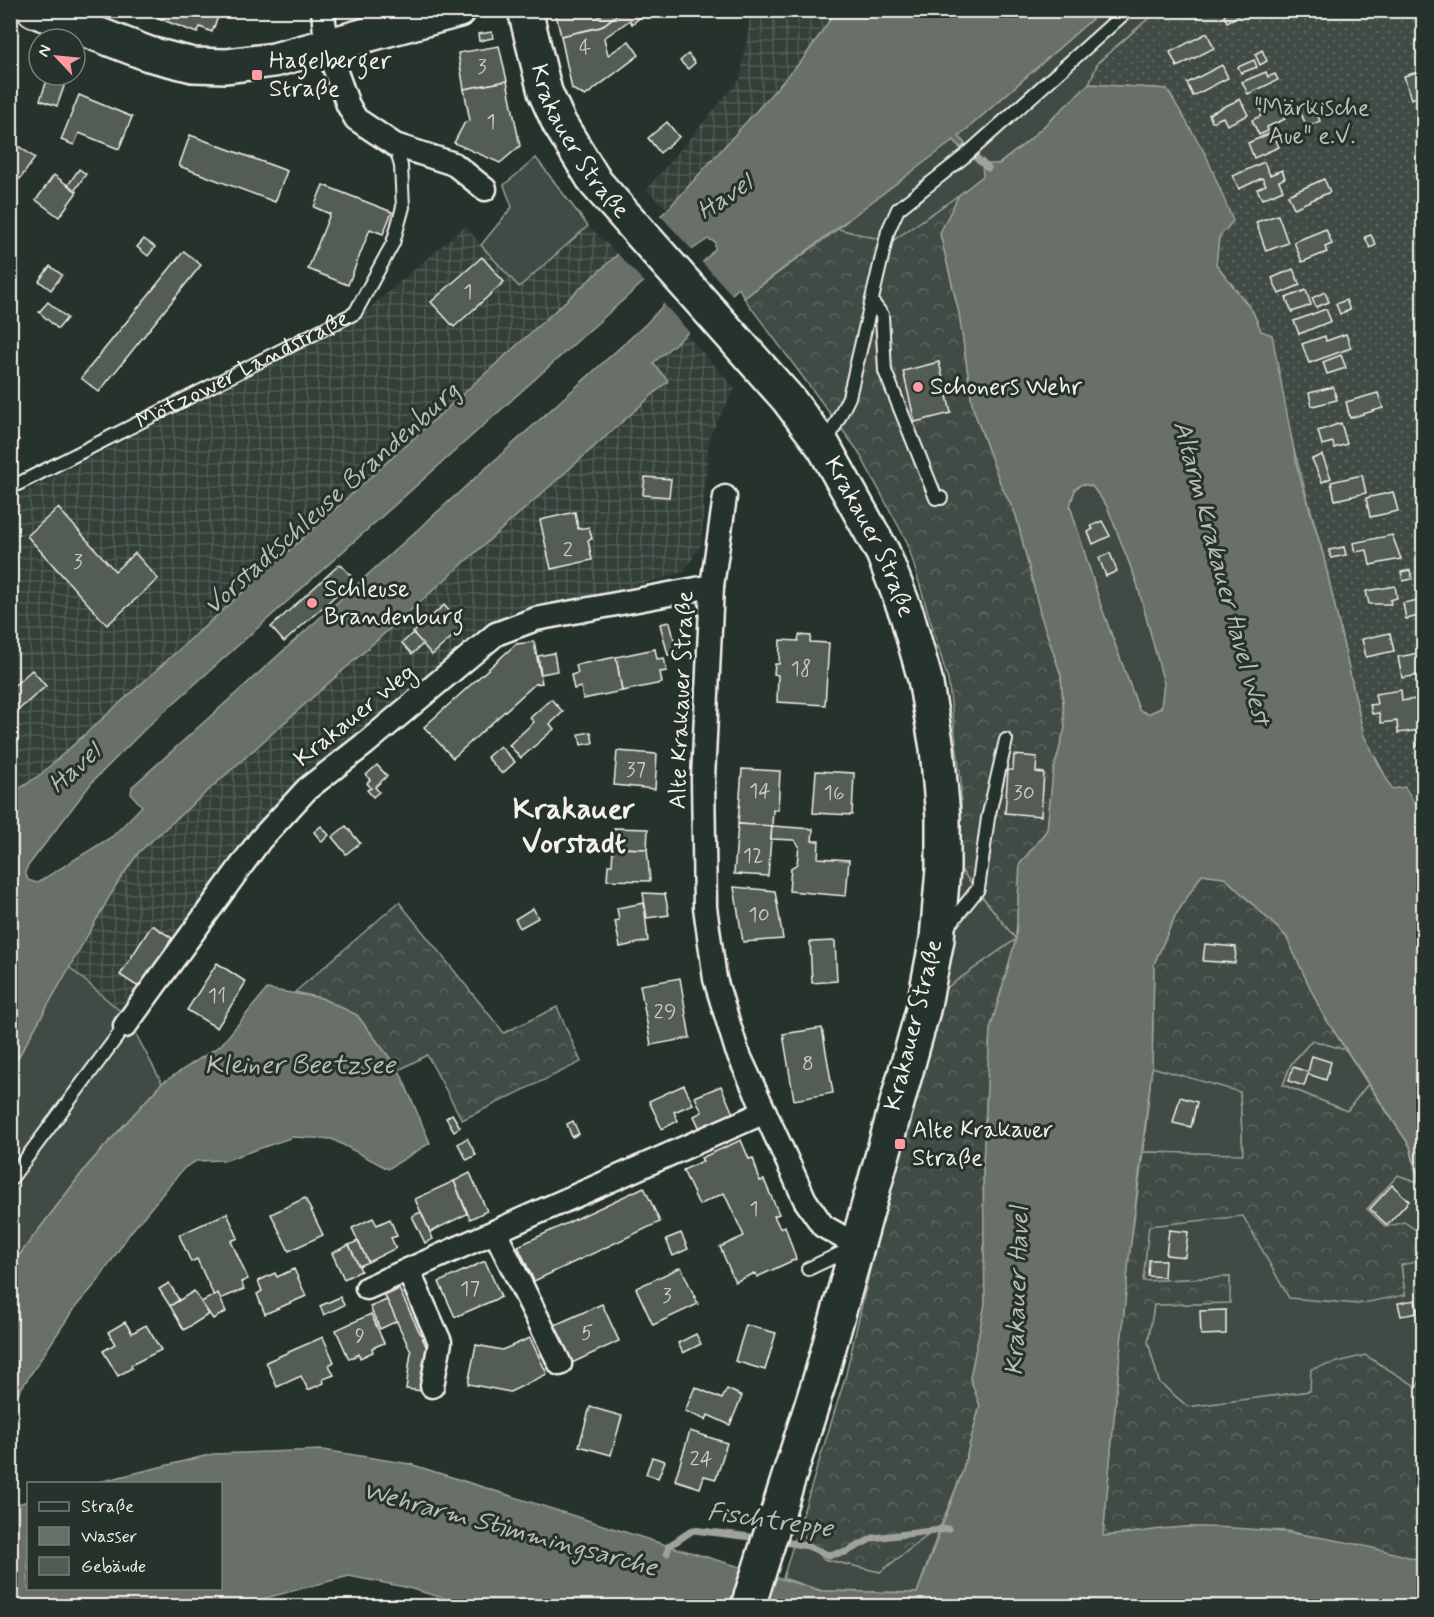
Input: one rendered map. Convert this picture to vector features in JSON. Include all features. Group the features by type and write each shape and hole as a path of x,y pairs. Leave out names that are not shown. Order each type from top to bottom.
{"main road":[{"path":"34,10 149,54 194,65 226,66 274,60 459,10"},
{"name":"Krakauer Straße","path":"525,10 545,92 576,152 602,190 748,353 824,447 883,553 907,615 925,679 937,748 943,817 937,939 923,1010 885,1139 858,1246 821,1376 748,1606"}],"street":[{"path":"323,10 326,45 348,105 356,119 395,145 454,164 485,189"},
{"name":"Alte Krakauer Straße","path":"725,498 712,586 704,779 705,907 715,979 737,1051 805,1200 823,1226 858,1246"},
{"name":"Krakauer Weg","path":"125,1026 260,840 307,789 366,743 496,634 536,619 712,586"},
{"path":"367,1288 765,1112"},
{"path":"495,1232 560,1365"},
{"path":"408,1270 440,1342 432,1386"}],"lane":[{"name":"Krakauer Straße","path":"824,447 849,397 888,231 898,209 970,152 1128,10"},
{"name":"Mötzower Landstraße","path":"10,488 36,477 148,417 355,313 393,243 403,207 401,166 395,145"},
{"path":"872,302 882,315 885,371 936,498 941,498"},
{"path":"937,939 978,889 988,818 1006,740"},
{"path":"10,1180 125,1026"},
{"path":"808,1269 858,1246"}],"shaded area":[{"path":"751,11 836,11 803,59 668,209 646,190 740,79"},
{"path":"465,226 519,287 588,226 618,254 41,774 11,795 10,495 14,497 351,324"},
{"path":"685,333 735,388 709,437 701,545 684,572 535,615 284,802 126,1016 69,967 118,882 139,852 668,381 652,363"}],"green space":[{"path":"1101,11 1157,11 1098,62 1089,84 1027,142 959,195 891,242 838,229 868,203 954,140 960,148 963,146 959,136"},
{"name":"\"Märkische Aue\" e.V.","path":"1157,11 1423,11 1423,818 1405,788 1392,789 1364,736 1323,554 1261,331 1253,312 1216,264 1219,237 1167,89 1089,84 1098,63"},
{"path":"536,158 588,226 519,287 481,245 512,207 504,185"},
{"path":"959,195 940,233 959,313 973,408 1001,485 1016,515 1041,616 1061,675 1065,728 1053,773 1047,830 1020,864 1016,939 961,870 961,781 948,680 907,542 858,451 744,298 838,229 891,242"},
{"path":"1082,484 1092,486 1107,506 1137,583 1164,683 1161,708 1148,714 1139,710 1101,606 1070,506 1075,489"},
{"path":"961,870 1016,939 945,989"},
{"path":"1202,874 1224,877 1286,936 1322,1013 1346,1050 1312,1040 1291,1064 1283,1085 1347,1111 1368,1084 1410,1146 1418,1182 1398,1175 1367,1209 1386,1227 1404,1222 1422,1234 1420,1261 1401,1265 1405,1295 1358,1304 1289,1298 1243,1216 1149,1226 1143,1281 1230,1277 1230,1303 1154,1305 1148,1342 1159,1382 1188,1407 1310,1391 1311,1369 1365,1355 1417,1387 1423,1375 1423,1561 1287,1531 1187,1527 1103,1536 1129,1258 1143,1152 1243,1154 1240,1092 1152,1067 1154,964 1175,916"},
{"path":"399,902 504,1033 557,1007 581,1062 462,1120 427,1055 399,1070 357,1015 321,998 295,992"},
{"path":"1016,939 990,1030 983,1165 985,1304 970,1378 980,1405 962,1473 941,1525 880,1572 824,1559 798,1529 845,1378 882,1218 945,989"},
{"path":"69,967 126,1016 162,1083 88,1165 11,1266 11,1070"},
{"path":"1312,1040 1346,1050 1368,1084 1347,1111 1283,1085 1291,1064"},
{"path":"1152,1067 1240,1091 1243,1155 1143,1152"},
{"path":"1398,1175 1418,1182 1423,1197 1423,1375 1418,1387 1311,1391 1188,1407 1159,1382 1148,1342 1154,1305 1229,1303 1230,1277 1143,1281 1148,1226 1243,1215 1289,1298 1405,1295 1401,1264 1386,1227 1367,1209"},
{"path":"941,1525 917,1593 822,1591 783,1578 798,1529 824,1559 880,1572"}],"water":[{"name":"Havel","path":"836,11 1101,11 959,136 965,144 961,148 954,140 744,298 739,288 653,363 668,381 139,852 118,882 11,1070 11,795 41,774 668,209 803,59","holes":["708,239 715,242 715,249 646,324 132,787 131,794 142,806 113,836 37,883 28,880 25,872 28,866 93,781 146,728 641,284"]},
{"path":"1089,84 1167,89 1206,155 1233,221 1219,237 1216,264 1253,312 1261,331 1272,335 1297,467 1323,554 1364,736 1392,789 1405,787 1423,818 1424,1197 1410,1146 1322,1013 1286,936 1224,877 1202,874 1175,916 1154,964 1152,1067 1129,1258 1103,1536 1178,1527 1219,1527 1307,1535 1365,1546 1423,1561 1423,1606 471,1606 405,1587 349,1576 236,1606 11,1606 11,1506 27,1501 27,1590 222,1590 222,1482 99,1482 213,1454 323,1450 410,1464 669,1546 822,1591 917,1593 962,1473 980,1406 970,1378 985,1304 983,1165 990,1030 1016,939 1020,864 1047,830 1053,773 1065,728 1061,675 1041,616 1016,515 1001,485 973,408 959,313 940,233 959,195 983,176 982,164 999,164 1027,142","holes":["1082,484 1092,486 1107,506 1137,583 1164,683 1161,708 1148,714 1139,710 1101,606 1070,506 1075,489"]},
{"name":"Kleiner Beetzsee","path":"267,989 321,998 357,1015 399,1070 430,1143 388,1169 332,1139 293,1137 226,1160 196,1161 184,1168 130,1233 98,1281 73,1310 11,1404 11,1266 88,1165 162,1083 221,1045"}],"pier":[{"path":"658,213 693,251 646,284 616,252"},
{"path":"699,259 734,297 690,333 662,302"}],"building":[{"path":"137,10 166,10 163,20"},
{"path":"166,10 216,10 220,12 212,32 200,27 197,33 163,20"},
{"path":"555,10 597,10 598,16 601,16 602,10 623,10 601,27 561,36"},
{"path":"623,10 649,10 632,24 630,20 604,38 608,55 629,41 639,55 585,96 572,89 561,36 601,27"},
{"path":"1227,10 1245,10 1245,12 1227,22 1224,16 1228,13"},
{"path":"492,32 493,38 479,41 478,34"},
{"path":"1207,33 1214,48 1177,67 1170,52"},
{"path":"499,46 507,81 464,89 458,53"},
{"path":"1262,50 1267,61 1260,65 1255,54"},
{"path":"688,54 695,63 688,69 680,61"},
{"path":"1254,60 1257,67 1241,73 1238,67"},
{"path":"1222,65 1228,78 1193,96 1187,83"},
{"path":"1424,70 1424,95 1411,99 1404,76"},
{"path":"1266,72 1268,77 1275,74 1278,80 1248,94 1242,82"},
{"path":"507,81 520,146 500,163 454,143 465,122 470,121 464,89"},
{"path":"45,87 64,87 57,106 40,100"},
{"path":"79,95 132,117 119,149 79,133 74,145 61,140"},
{"path":"1240,99 1248,115 1227,125 1223,117 1212,122 1209,114"},
{"path":"1312,103 1320,121 1307,127 1299,109"},
{"path":"1266,106 1268,110 1279,106 1285,119 1267,127 1268,131 1259,135 1252,120 1263,115 1260,109"},
{"path":"667,122 679,137 660,153 648,138"},
{"path":"1273,132 1279,147 1254,158 1248,143"},
{"path":"190,135 287,171 275,202 179,166"},
{"path":"10,140 35,158 20,179 10,171"},
{"path":"1264,162 1270,175 1282,170 1285,178 1279,181 1283,190 1262,199 1257,189 1266,185 1262,178 1239,189 1233,176"},
{"path":"79,169 86,174 75,190 68,185"},
{"path":"54,175 77,192 59,217 36,200"},
{"path":"1324,179 1330,192 1294,208 1288,195"},
{"path":"323,185 392,212 383,234 370,229 348,285 308,269 330,214 314,207"},
{"path":"1278,215 1288,243 1266,251 1256,222"},
{"path":"1326,229 1332,244 1325,247 1327,252 1302,262 1294,242"},
{"path":"1371,235 1376,245 1370,248 1365,237"},
{"path":"144,239 155,247 148,256 137,247"},
{"path":"184,251 201,265 99,392 81,378"},
{"path":"482,257 504,282 454,327 431,302"},
{"path":"50,266 62,275 51,290 39,281"},
{"path":"1293,269 1300,285 1279,294 1272,278"},
{"path":"1306,290 1311,305 1292,312 1286,298"},
{"path":"1325,292 1329,302 1316,307 1312,298"},
{"path":"1346,300 1350,310 1340,314 1336,304"},
{"path":"48,302 67,318 58,329 39,312"},
{"path":"1326,309 1331,321 1299,334 1294,321"},
{"path":"1346,334 1351,348 1309,363 1302,344 1325,336 1326,341"},
{"path":"1341,355 1346,368 1327,374 1323,362"},
{"path":"939,362 951,413 915,422 903,371"},
{"path":"1333,387 1337,400 1312,406 1309,393"},
{"path":"1378,393 1383,408 1350,418 1346,402"},
{"path":"1341,423 1347,444 1334,448 1333,442 1322,445 1318,431"},
{"path":"10,435 19,440 13,450 10,448"},
{"path":"1322,455 1331,478 1322,482 1312,459"},
{"path":"1362,475 1366,493 1335,500 1331,482"},
{"path":"645,477 671,479 669,497 643,495"},
{"path":"1393,492 1398,511 1370,517 1366,498"},
{"path":"58,508 115,571 135,553 158,579 107,625 27,536"},
{"path":"575,512 578,529 589,527 592,539 588,540 592,560 551,569 540,520"},
{"path":"1102,521 1110,536 1093,544 1088,532 1093,529 1091,526"},
{"path":"1392,535 1401,559 1370,565 1367,550 1355,552 1353,543"},
{"path":"1344,547 1346,555 1331,558 1329,550"},
{"path":"1110,553 1117,571 1106,576 1099,558"},
{"name":"Schleuse Brandenburg","path":"340,564 354,579 284,642 271,627"},
{"path":"1410,570 1412,579 1403,581 1401,572"},
{"path":"1395,586 1397,598 1390,600 1391,604 1369,604 1366,591"},
{"path":"1424,599 1424,615 1406,619 1403,603"},
{"path":"444,605 463,627 432,655 413,633"},
{"path":"670,622 677,653 668,655 660,624"},
{"path":"413,633 423,644 412,654 402,643"},
{"path":"1390,633 1394,651 1366,657 1362,639"},
{"path":"799,635 811,636 810,642 829,643 825,705 777,702 778,675 774,674 775,664 779,664 780,640 798,641"},
{"path":"534,642 542,683 535,684 453,758 424,727 516,644"},
{"path":"655,649 657,659 664,658 667,671 660,672 662,683 622,691 616,657"},
{"path":"1424,652 1424,674 1402,678 1398,657"},
{"path":"554,653 557,671 541,674 538,656"},
{"path":"616,657 622,691 583,699 581,687 574,689 571,675 578,673 576,665"},
{"path":"32,670 46,686 10,717 10,689"},
{"path":"1401,690 1402,701 1415,699 1420,730 1398,733 1397,721 1381,723 1379,713 1372,714 1370,705 1377,704 1375,694"},
{"path":"551,699 563,712 550,724 554,729 521,758 509,745 534,722 530,718"},
{"path":"591,732 593,743 581,745 579,734"},
{"path":"1417,739 1424,739 1424,746 1417,746"},
{"path":"500,746 515,762 502,774 487,757"},
{"path":"617,751 657,754 655,789 614,785"},
{"path":"1014,755 1037,757 1036,772 1044,773 1041,816 1005,813 1008,770 1013,770"},
{"path":"377,765 387,776 375,787 379,792 373,797 367,790 371,788 367,783 370,780 366,775"},
{"path":"742,769 780,771 778,810 773,810 772,826 738,824"},
{"path":"816,771 854,773 852,815 813,813"},
{"path":"738,824 772,826 768,876 734,874"},
{"path":"321,826 329,835 322,842 314,832"},
{"path":"346,826 360,843 346,854 332,837"},
{"path":"772,826 813,829 812,841 819,841 818,858 849,860 846,896 789,891 791,868 797,864 799,846 794,840 771,839"},
{"path":"614,828 648,829 647,849 613,848"},
{"path":"613,848 647,849 650,881 607,880 608,865 612,865"},
{"path":"734,887 775,891 783,939 743,942"},
{"path":"643,893 665,894 669,915 647,918"},
{"path":"644,903 648,941 620,947 615,921 619,920 617,908"},
{"path":"533,908 538,918 520,928 515,919"},
{"path":"152,925 172,938 140,988 120,975"},
{"path":"835,941 837,981 812,983 810,942"},
{"path":"1205,944 1236,947 1235,963 1203,961"},
{"path":"217,963 246,982 217,1028 187,1010"},
{"path":"680,978 690,1038 651,1045 640,985"},
{"path":"822,1028 833,1093 794,1100 783,1034"},
{"path":"1312,1056 1331,1062 1326,1080 1308,1074 1304,1086 1289,1081 1293,1067 1308,1072"},
{"path":"684,1085 693,1104 674,1112 678,1121 662,1129 649,1101"},
{"path":"721,1086 734,1116 701,1131 694,1116 702,1112 695,1097"},
{"path":"1180,1097 1197,1102 1191,1127 1173,1123"},
{"path":"452,1114 460,1127 454,1131 446,1118"},
{"path":"573,1121 579,1134 572,1137 567,1124"},
{"path":"467,1138 476,1155 467,1160 458,1144"},
{"path":"741,1140 749,1159 753,1158 760,1181 764,1180 779,1214 774,1216 780,1228 785,1226 796,1259 757,1277 755,1273 735,1282 720,1247 744,1236 724,1193 699,1205 683,1170 703,1161 701,1158"},
{"path":"470,1173 487,1211 470,1219 454,1181"},
{"path":"454,1181 467,1214 430,1232 415,1199"},
{"path":"1392,1185 1409,1201 1387,1225 1370,1209"},
{"path":"644,1187 660,1222 534,1281 518,1246"},
{"path":"305,1198 323,1235 289,1251 271,1214"},
{"path":"421,1212 433,1239 425,1243 412,1216"},
{"path":"227,1213 238,1238 231,1241 248,1279 241,1282 244,1289 220,1299 218,1293 214,1296 197,1259 191,1262 179,1235"},
{"path":"373,1218 377,1225 390,1219 397,1236 391,1238 396,1248 368,1262 352,1228"},
{"path":"1169,1230 1188,1232 1185,1257 1166,1255"},
{"path":"681,1233 688,1249 673,1256 666,1239"},
{"path":"358,1241 368,1262 359,1266 349,1245"},
{"path":"349,1245 361,1271 344,1279 332,1253"},
{"path":"1149,1260 1165,1260 1164,1277 1148,1276"},
{"path":"485,1261 501,1297 455,1317 439,1282"},
{"path":"681,1267 698,1304 653,1325 636,1288"},
{"path":"294,1269 306,1296 265,1314 257,1294 262,1291 258,1281 275,1273 277,1277"},
{"path":"169,1283 179,1300 170,1306 159,1289"},
{"path":"399,1289 427,1348 422,1391 406,1389 411,1352 385,1296"},
{"path":"194,1291 209,1314 184,1330 170,1306"},
{"path":"218,1293 226,1312 213,1319 201,1302"},
{"path":"340,1297 344,1305 324,1315 320,1306"},
{"path":"387,1300 397,1321 380,1329 370,1307"},
{"path":"1415,1300 1418,1313 1401,1316 1398,1303"},
{"path":"602,1304 619,1341 572,1363 555,1325"},
{"path":"1226,1310 1226,1334 1201,1335 1200,1311"},
{"path":"371,1314 384,1343 372,1348 373,1352 360,1358 359,1354 349,1359 336,1330"},
{"path":"125,1322 132,1333 146,1325 161,1350 131,1365 132,1368 118,1376 103,1351 115,1344 108,1332"},
{"path":"746,1325 776,1333 765,1370 735,1361"},
{"path":"696,1334 701,1344 683,1353 678,1343"},
{"path":"323,1337 334,1362 329,1365 334,1375 323,1379 324,1383 308,1390 301,1376 277,1387 266,1362"},
{"path":"530,1338 547,1374 510,1392 468,1384 476,1345 502,1350"},
{"path":"695,1387 722,1399 727,1389 742,1396 730,1425 708,1415 706,1420 685,1411"},
{"path":"590,1407 622,1416 611,1455 579,1446"},
{"path":"690,1431 727,1443 716,1479 704,1476 700,1488 675,1480"},
{"path":"652,1457 665,1461 658,1478 646,1474"}],"waterway":[{"path":"967,150 988,168"},
{"name":"Fischtreppe","path":"779,1541 808,1546 828,1555 846,1552 873,1538 948,1529"},
{"name":"Fischtreppe","path":"667,1553 669,1546 693,1530 759,1538"}],"place":[{"name":"Hagelberger Straße","path":"257,75"},
{"name":"Schoners Wehr","path":"918,387"},
{"name":"Schleuse Brandenburg","path":"312,603"},
{"name":"Alte Krakauer Straße","path":"900,1144"}],"district":[{"name":"Krakauer Vorstadt","path":"574,826"}],"water label":[{"name":"Vorstadtschleuse Brandenburg","path":"332,499"},
{"name":"Altarm Krakauer Havel West","path":"1221,573"},
{"name":"Krakauer Havel","path":"1018,1291"},
{"name":"Wehrarm Stimmingsarche","path":"510,1530"}]}
